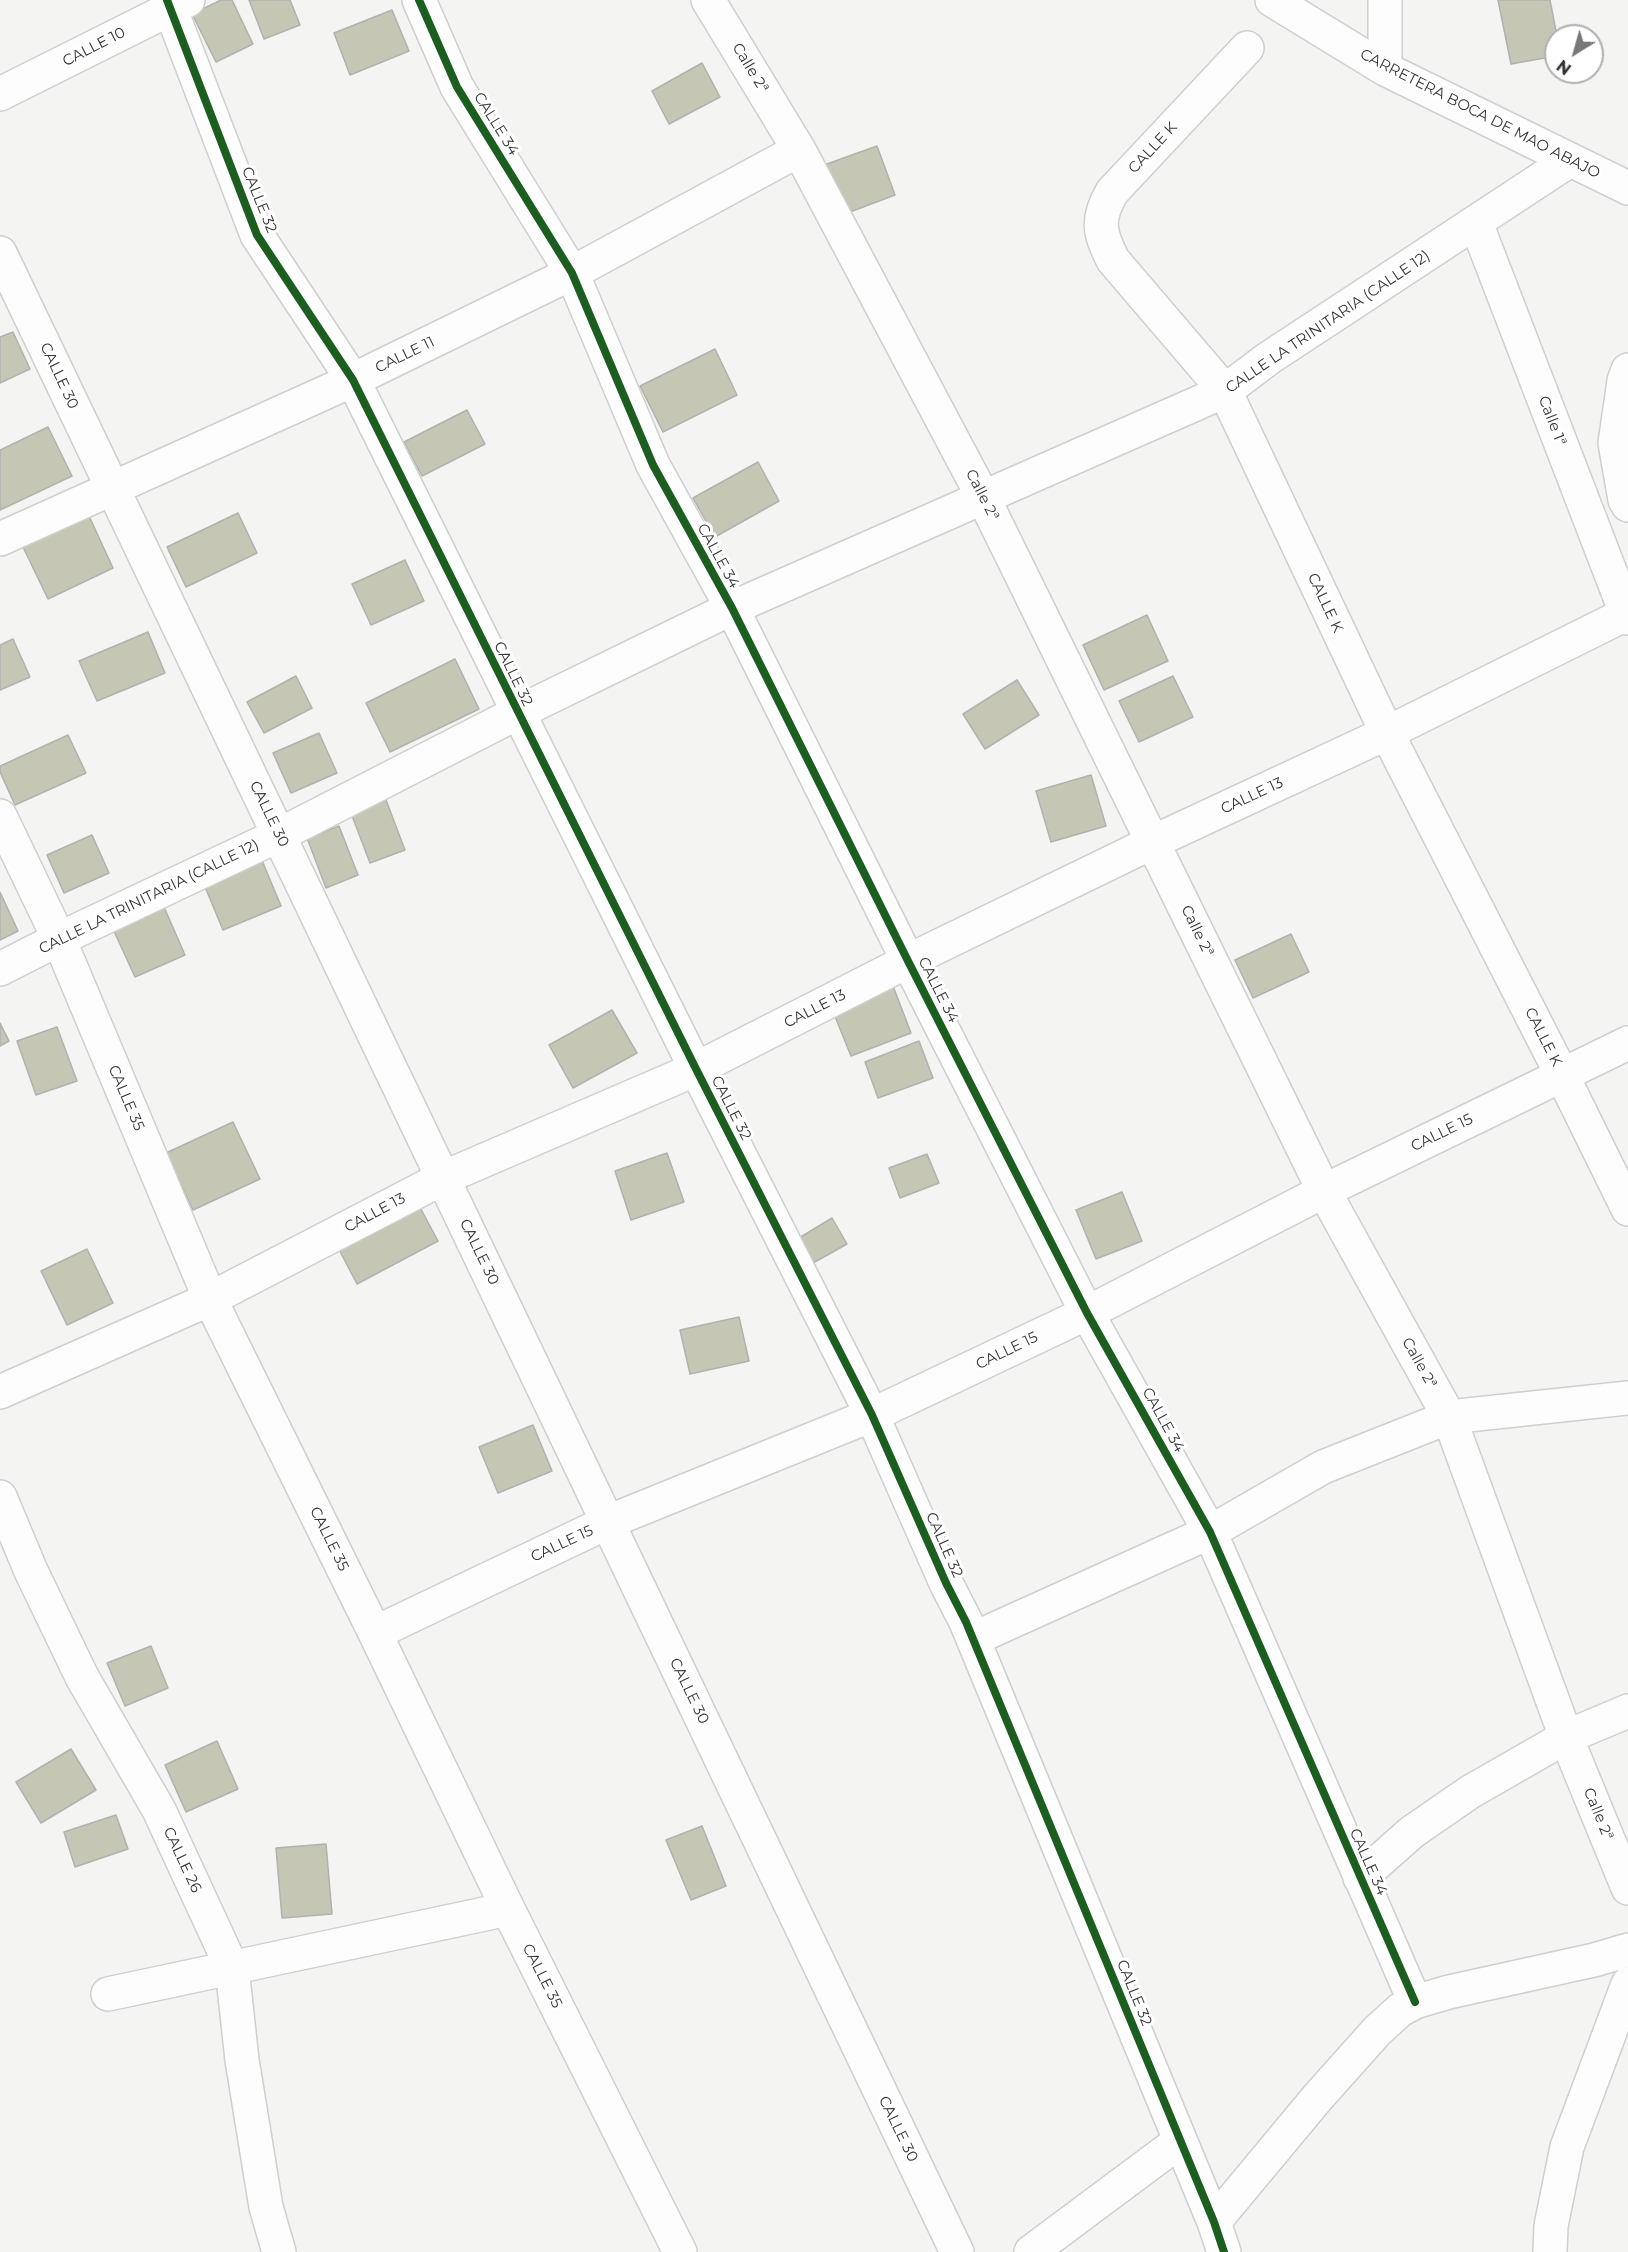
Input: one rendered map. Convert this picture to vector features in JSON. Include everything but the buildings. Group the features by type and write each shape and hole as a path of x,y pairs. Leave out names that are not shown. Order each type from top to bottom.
{"street":[{"name":"CALLE 34","path":"419,0 458,87 572,273 653,465 732,608 908,962 1087,1313 1210,1532 1415,2002"},
{"name":"Calle 2ª","path":"708,0 799,150 983,497 1324,1191 1449,1417 1566,1737 1628,1888"},
{"name":"CARRETERA BOCA DE MAO ABAJO","path":"1272,0 1385,69 1628,188"},
{"path":"1385,0 1385,69"},
{"name":"CALLE 10","path":"0,94 175,3"},
{"name":"CALLE 32","path":"175,3 257,235 353,380 696,1069 872,1416 946,1584 973,1639 1219,2237"},
{"name":"CALLE K","path":"1246,48 1112,192 1103,208 1101,226 1104,242 1113,260 1226,391 1387,734 1562,1074 1628,1209"},
{"name":"CALLE 11","path":"0,539 353,380 572,273 799,150"},
{"name":"CALLE LA TRINITARIA (CALLE 12)","path":"0,969 279,835 518,713 732,608 1226,391 1269,358 1570,160"},
{"name":"Calle 1ª","path":"1476,223 1627,616"},
{"name":"CALLE 30","path":"0,252 957,2252"},
{"path":"1628,369 1624,381 1615,443 1625,500 1628,505"},
{"name":"CALLE 13","path":"0,1392 210,1299 443,1178 696,1069 1153,842 1387,734 1627,616"},
{"name":"CALLE 35","path":"0,816 59,939 210,1299 508,1909 680,2252"},
{"name":"CALLE 15","path":"375,1633 608,1522 872,1416 1087,1313 1324,1191 1628,1043"},
{"path":"973,1639 1210,1532 1323,1467 1449,1417 1628,1398"},
{"name":"CALLE 26","path":"0,1497 82,1677 159,1810 232,1968 242,2060 266,2208 279,2252"},
{"path":"1360,1878 1422,1826 1470,1792 1566,1737 1628,1711"},
{"path":"108,1994 508,1909"},
{"path":"1219,2237 1318,2097 1377,2031 1400,2010 1415,2002 1449,1992 1594,1960 1628,1950"},
{"path":"1550,2252 1551,2226 1567,2147 1628,1984"},
{"path":"1030,2252 1180,2140"}],"cycle path":[{"path":"167,0 257,235 353,380 696,1069 872,1415 946,1583 966,1622 1214,2222 1224,2252"},
{"path":"419,0 457,87 572,273 653,465 732,608 1087,1313 1210,1532 1415,2002"}]}
